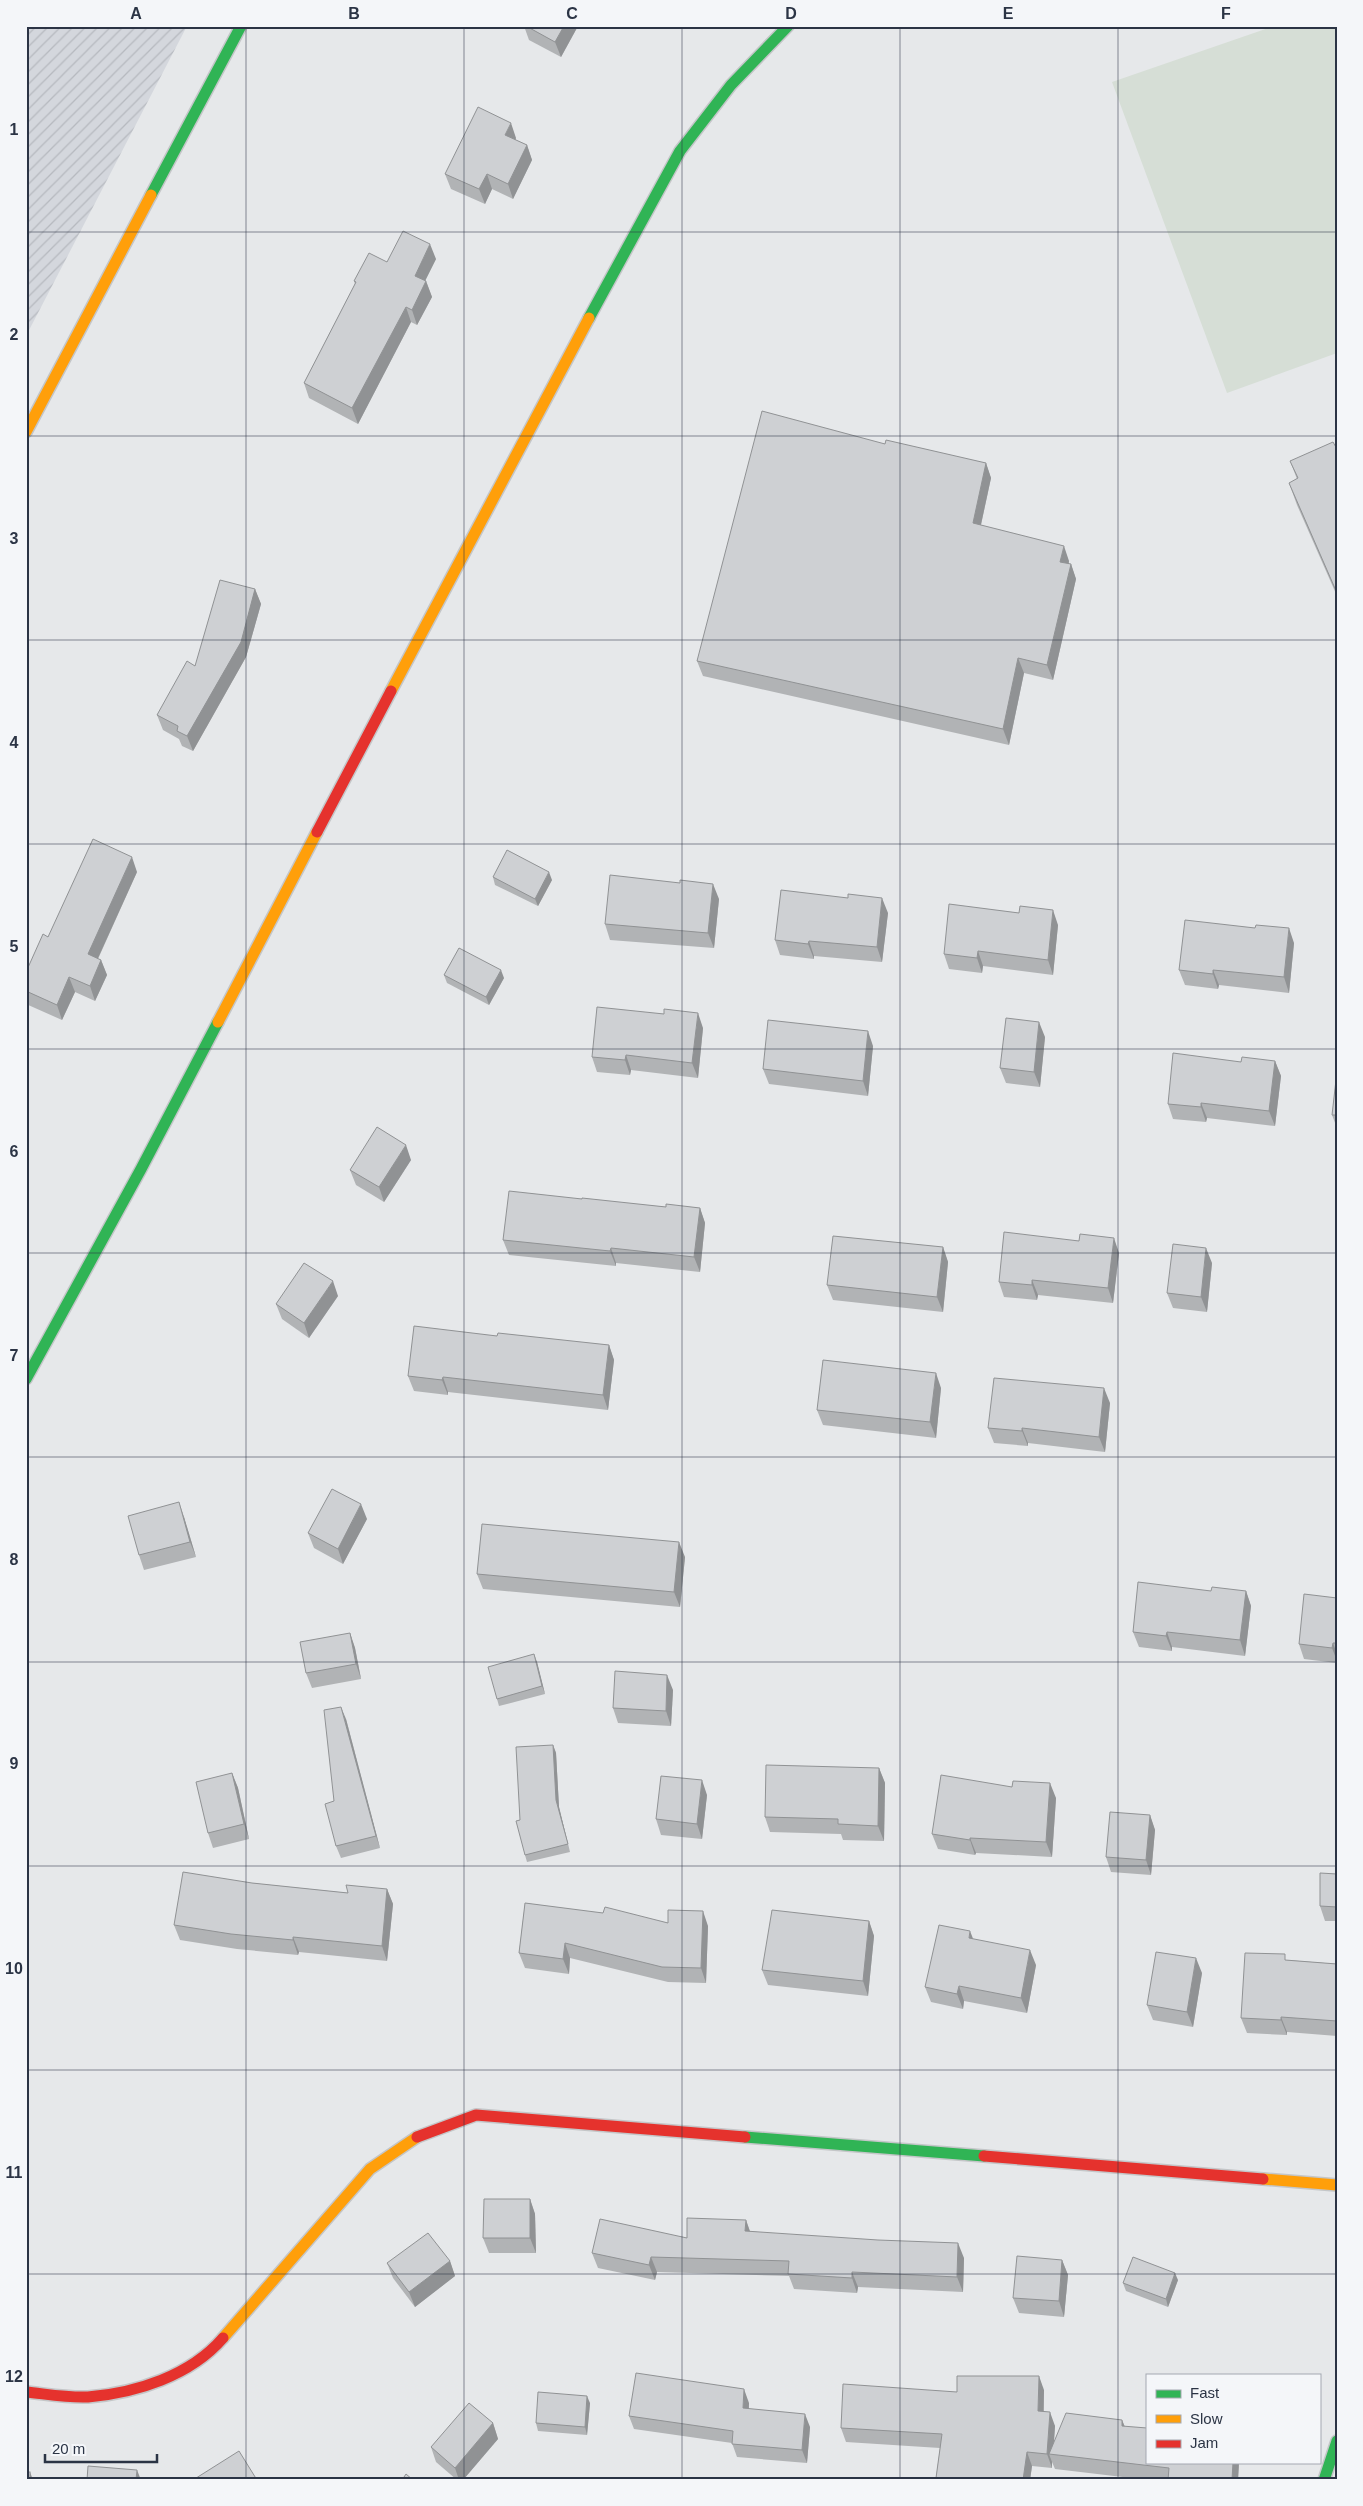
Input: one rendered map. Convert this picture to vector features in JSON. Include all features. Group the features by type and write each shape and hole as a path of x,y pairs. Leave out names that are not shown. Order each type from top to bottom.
{"street":[{"path":"26,432 241,26"},
{"path":"26,1379 141,1169 509,465 680,151 713,105 749,63 788,26"},
{"path":"26,2392 86,2396 135,2390 178,2373 217,2345 370,2169 414,2138 476,2115 1337,2185"},
{"path":"1324,2480 1337,2441"}],"shaded area":[{"path":"26,26 187,26 26,336"},
{"path":"1274,26 1337,26 1337,353 1227,393 1112,82"}],"building":[{"path":"526,26 564,26 555,42"},
{"path":"478,107 511,123 505,135 527,145 508,184 487,174 479,189 445,174"},
{"path":"403,231 430,244 415,276 426,281 412,310 406,307 352,408 304,383 369,253 387,262"},
{"path":"762,411 885,444 886,440 986,463 973,523 1064,546 1060,562 1071,564 1047,665 1018,658 1003,729 697,661"},
{"path":"1333,442 1337,449 1337,593 1289,483 1298,478 1290,461"},
{"path":"220,580 255,589 241,642 187,736 177,731 178,726 157,715 187,661 195,666"},
{"path":"93,839 132,857 88,954 101,960 90,986 69,977 57,1005 26,991 26,972 43,934 48,937"},
{"path":"507,850 549,872 535,899 493,877"},
{"path":"610,875 680,883 680,880 713,884 708,933 605,924"},
{"path":"781,890 848,898 848,894 882,898 877,947 809,941 808,944 775,940"},
{"path":"949,904 1019,913 1020,906 1053,910 1048,960 978,951 977,958 944,954"},
{"path":"1185,920 1255,928 1256,925 1289,928 1284,977 1213,970 1213,974 1179,970"},
{"path":"459,948 501,970 486,997 444,975"},
{"path":"597,1007 664,1014 664,1009 698,1013 692,1063 626,1055 625,1060 592,1057"},
{"path":"1006,1018 1039,1022 1034,1072 1000,1068"},
{"path":"768,1020 868,1031 863,1081 763,1069"},
{"path":"1173,1053 1241,1062 1242,1057 1275,1061 1269,1111 1201,1103 1201,1107 1168,1104"},
{"path":"1337,1071 1337,1115 1332,1115"},
{"path":"377,1127 406,1145 379,1187 350,1170"},
{"path":"509,1191 666,1207 666,1204 700,1208 694,1257 611,1248 610,1251 503,1240"},
{"path":"1004,1232 1079,1241 1080,1234 1114,1238 1108,1288 1032,1280 1032,1285 999,1282"},
{"path":"833,1236 943,1247 937,1297 827,1285"},
{"path":"1173,1244 1206,1248 1201,1297 1167,1293"},
{"path":"304,1263 333,1281 304,1323 276,1304"},
{"path":"414,1326 497,1336 498,1333 609,1345 603,1395 443,1377 442,1380 408,1376"},
{"path":"823,1360 936,1373 930,1422 817,1410"},
{"path":"994,1378 1104,1388 1099,1437 1022,1428 1022,1431 988,1428"},
{"path":"332,1489 361,1504 338,1549 308,1533"},
{"path":"179,1502 190,1542 139,1555 128,1516"},
{"path":"482,1524 679,1542 674,1592 477,1574"},
{"path":"1138,1582 1211,1591 1212,1587 1246,1591 1240,1640 1167,1632 1166,1636 1133,1632"},
{"path":"1304,1594 1337,1598 1337,1643 1333,1643 1332,1648 1299,1644"},
{"path":"350,1633 356,1664 306,1673 300,1642"},
{"path":"534,1654 542,1686 497,1699 488,1667"},
{"path":"615,1671 667,1675 666,1711 613,1708"},
{"path":"341,1707 376,1836 336,1846 325,1804 334,1801 324,1710"},
{"path":"553,1745 556,1800 568,1844 525,1855 516,1821 520,1820 516,1747"},
{"path":"766,1765 879,1768 878,1826 838,1824 838,1819 765,1817"},
{"path":"232,1773 244,1824 208,1833 196,1782"},
{"path":"941,1775 1012,1787 1013,1781 1050,1783 1046,1842 970,1838 970,1840 932,1834"},
{"path":"661,1776 702,1780 697,1824 656,1819"},
{"path":"1110,1812 1150,1815 1146,1860 1106,1857"},
{"path":"183,1872 252,1883 348,1893 346,1885 387,1889 382,1946 293,1937 293,1940 231,1934 174,1925"},
{"path":"1320,1873 1337,1874 1337,1907 1320,1906"},
{"path":"525,1903 603,1913 605,1907 668,1923 668,1910 703,1911 701,1968 662,1967 565,1943 563,1959 519,1953"},
{"path":"772,1910 869,1921 863,1981 762,1970"},
{"path":"939,1925 970,1931 969,1938 1030,1950 1021,1998 959,1986 957,1994 925,1987"},
{"path":"1156,1952 1196,1958 1187,2012 1147,2005"},
{"path":"1245,1953 1285,1954 1285,1960 1337,1964 1337,2021 1281,2017 1281,2020 1241,2018"},
{"path":"484,2199 530,2199 530,2238 483,2238"},
{"path":"687,2218 746,2220 745,2231 878,2240 958,2243 957,2277 852,2272 852,2278 788,2274 789,2261 651,2257 649,2265 592,2253 600,2219 687,2238"},
{"path":"428,2233 450,2261 409,2292 387,2263"},
{"path":"1017,2256 1062,2260 1059,2301 1013,2298"},
{"path":"1133,2257 1175,2273 1166,2299 1123,2283"},
{"path":"636,2373 744,2389 743,2408 805,2414 802,2450 732,2444 733,2431 629,2416"},
{"path":"957,2376 1039,2376 1038,2411 1050,2412 1047,2454 1027,2452 1023,2480 949,2480 936,2478 942,2434 841,2428 843,2384 957,2392"},
{"path":"538,2392 587,2396 585,2427 536,2423"},
{"path":"469,2403 493,2423 455,2468 431,2447"},
{"path":"1066,2413 1122,2420 1122,2426 1146,2428 1146,2464 1233,2464 1232,2480 1168,2480 1169,2468 1049,2454"},
{"path":"239,2451 257,2480 193,2480"},
{"path":"88,2466 137,2470 136,2480 87,2480"},
{"path":"26,2472 30,2472 30,2480 26,2480"},
{"path":"406,2474 413,2480 402,2480"}],"traffic: fast":[{"path":"151,195 241,26"},
{"path":"589,318 680,151 731,85 788,26"},
{"path":"26,1379 141,1169 218,1022"},
{"path":"745,2137 984,2156"},
{"path":"1324,2480 1337,2441"}],"traffic: slow":[{"path":"26,432 151,195"},
{"path":"391,691 589,318"},
{"path":"218,1022 317,832"},
{"path":"223,2338 370,2169 417,2137"},
{"path":"1263,2179 1337,2185"}],"traffic: jam":[{"path":"317,832 391,691"},
{"path":"417,2137 476,2115 745,2137"},
{"path":"984,2156 1263,2179"},
{"path":"26,2392 88,2397 143,2387 195,2363 223,2338"}]}
